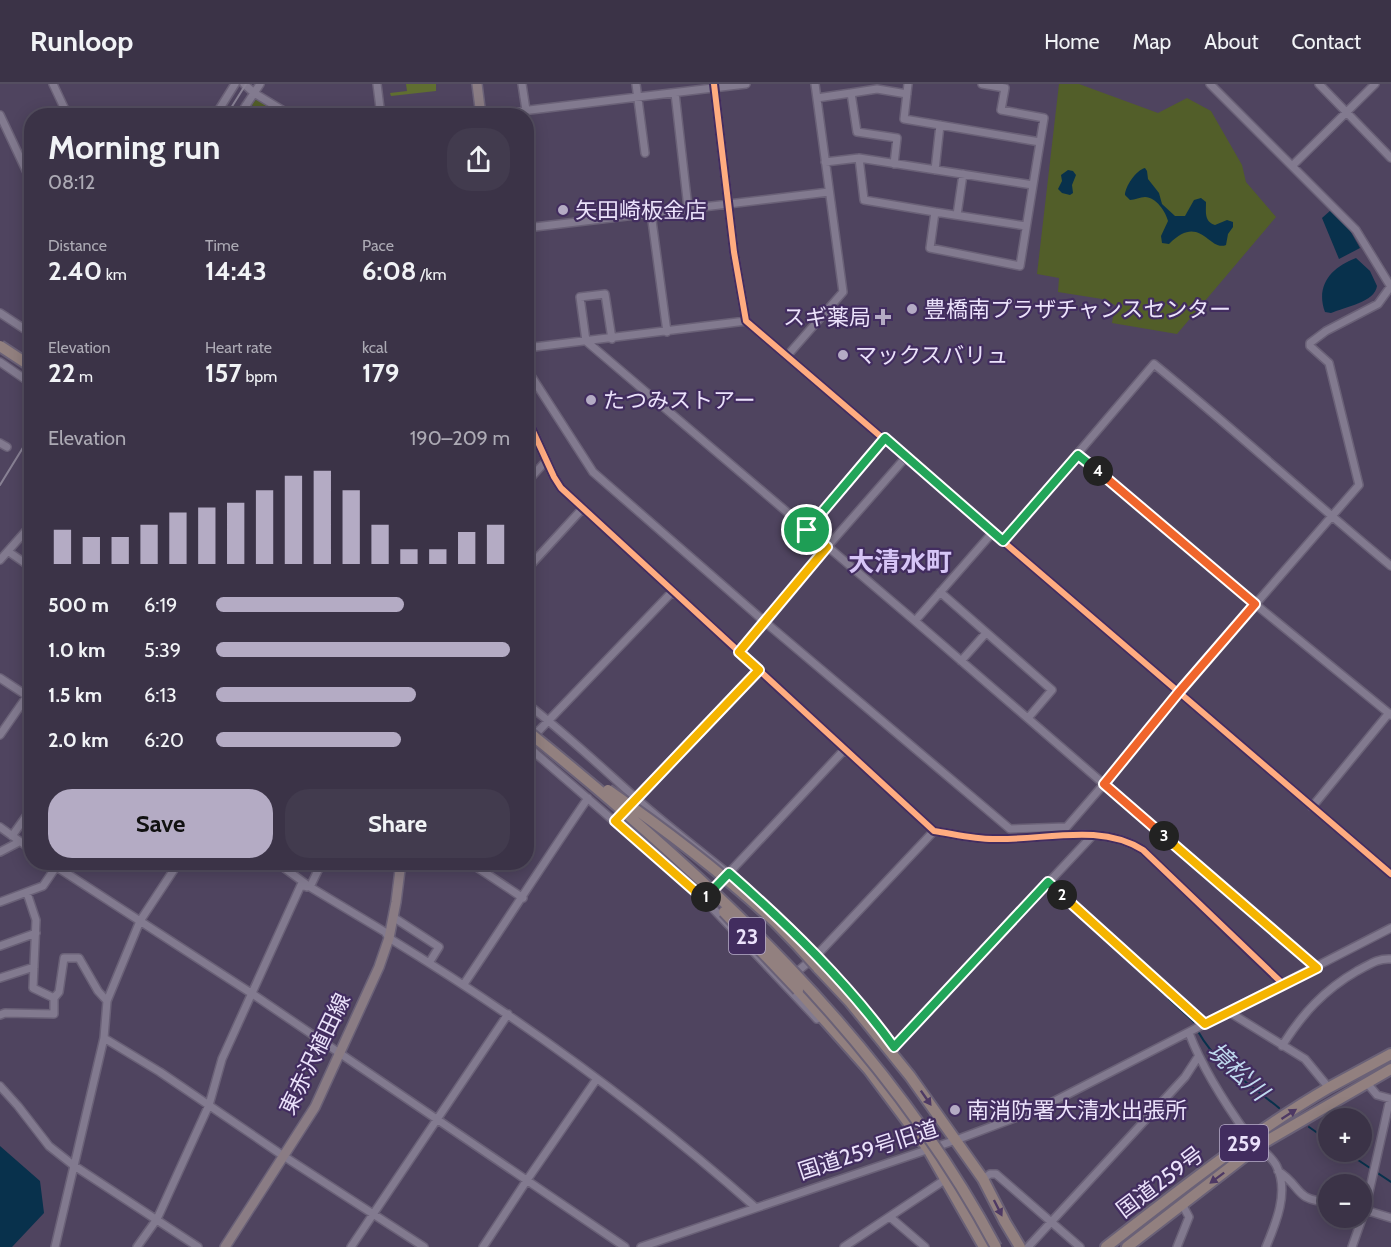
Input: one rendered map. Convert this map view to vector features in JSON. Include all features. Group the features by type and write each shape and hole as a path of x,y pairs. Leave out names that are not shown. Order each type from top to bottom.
{"highway":[{"path":"0,346 24,362"},
{"name":"23","path":"534,736 598,789 699,880 783,960 838,1019 890,1082 945,1162 996,1247"},
{"name":"23","path":"556,754 669,832 775,923 818,968 894,1051 982,1179 1020,1247"},
{"name":"23","path":"699,880 710,898 870,1070 928,1149 984,1247"},
{"name":"国道259号","path":"1127,1247 1254,1143 1329,1088 1391,1054"},
{"name":"国道259号","path":"1106,1247 1188,1183 1254,1143 1391,1069"}],"main road":[{"path":"477,84 479,108"},
{"name":"東赤沢植田線","path":"225,1247 282,1155 315,1107 379,967 389,938 399,870"}],"street":[{"path":"53,84 64,108"},
{"path":"220,108 235,84"},
{"path":"244,84 278,108"},
{"path":"244,108 261,84"},
{"path":"377,84 380,108"},
{"path":"522,84 526,108"},
{"path":"636,84 645,153"},
{"path":"534,109 741,84"},
{"path":"787,356 843,292 815,84"},
{"path":"908,84 904,119 1040,142"},
{"path":"935,212 930,248 1020,266 1044,118 1001,110 1005,88 982,84"},
{"path":"1064,836 1064,829 1360,482 1329,363 1310,346 1310,343 1326,331 1378,304 1391,287 1356,230 1210,84"},
{"path":"1319,84 1391,158"},
{"path":"1292,166 1375,84"},
{"path":"714,86 738,281 746,321 1391,874"},
{"path":"817,98 877,89 907,94"},
{"path":"675,93 688,208"},
{"path":"851,93 857,132 897,138 894,164"},
{"path":"0,115 24,166"},
{"path":"935,170 940,125"},
{"path":"825,162 860,158 1033,185"},
{"path":"860,158 864,200 1026,226"},
{"path":"957,215 963,174"},
{"path":"534,227 829,192"},
{"path":"651,213 666,332"},
{"path":"612,339 605,294 580,297 586,341 1317,968"},
{"path":"0,313 24,329"},
{"path":"534,347 746,321"},
{"path":"0,362 23,378"},
{"path":"1003,541 1154,364 1391,566"},
{"path":"534,380 593,472 1010,829 1066,827"},
{"path":"534,434 557,483 934,831 994,839 1093,835 1120,839 1143,850 1283,984"},
{"path":"807,530 885,438"},
{"path":"1078,455 1390,714 1312,807"},
{"path":"739,652 906,457"},
{"path":"534,474 546,461"},
{"path":"534,561 583,508"},
{"path":"915,621 993,532"},
{"path":"0,560 24,534"},
{"path":"9,552 24,562"},
{"path":"534,736 673,591"},
{"path":"939,592 1052,690 1028,718"},
{"path":"961,661 986,633"},
{"path":"615,821 759,670"},
{"path":"0,678 24,691"},
{"path":"0,735 24,702"},
{"path":"534,709 777,916 816,956 894,1051 1093,835"},
{"path":"704,899 845,749"},
{"path":"534,752 704,899 846,1052 870,1070"},
{"path":"464,984 588,798"},
{"path":"12,836 24,819"},
{"path":"0,827 24,845"},
{"path":"783,983 816,956 934,831"},
{"path":"0,852 19,842"},
{"path":"0,902 44,886 51,870"},
{"path":"61,870 252,993 625,1247"},
{"path":"55,1247 104,1038 107,1001 140,921 174,870"},
{"path":"287,870 508,1014 710,1168 755,1208"},
{"path":"310,887 318,870"},
{"path":"481,870 523,898"},
{"path":"1048,882 1205,1024"},
{"path":"136,1247 157,1219 209,1105 222,1059 301,885 310,887"},
{"path":"27,893 36,920 33,988 54,998"},
{"path":"393,917 439,947 429,963"},
{"name":"国道259号旧道","path":"640,1247 956,1140 1041,1108 1391,928"},
{"path":"0,946 36,933"},
{"path":"0,1015 5,1013 54,1014 54,998 59,992 64,958 79,958 98,992 107,1001"},
{"path":"1282,1046 1307,1010 1325,993 1367,965 1379,959 1391,959"},
{"path":"0,978 34,967"},
{"path":"1228,1012 1305,1059 1329,1088"},
{"path":"351,1247 508,1014"},
{"path":"1189,1033 1198,1057 1254,1143 1276,1164 1281,1193 1280,1206 1266,1247"},
{"path":"104,1038 424,1247"},
{"path":"1028,1247 1185,1077 1198,1057"},
{"path":"483,1247 596,1080"},
{"path":"1367,1083 1377,1095 1391,1099 1372,1179"},
{"path":"0,1086 49,1146 73,1165 198,1247"},
{"path":"1278,1171 1305,1198 1318,1201"},
{"path":"982,1179 990,1174 996,1174 1080,1247"},
{"path":"844,1247 946,1179"},
{"path":"1177,1247 1189,1217 1182,1204"},
{"path":"1372,1212 1391,1218"},
{"path":"890,1217 925,1247"},
{"path":"1352,1247 1358,1228"}],"green space":[{"path":"406,84 436,84 436,91 391,96 390,93 407,91"},
{"path":"1059,84 1079,84 1158,113 1187,98 1211,111 1242,165 1246,182 1276,217 1177,334 1112,323 1115,305 1102,299 1058,292 1059,278 1037,274"},
{"path":"259,100 272,108 253,108 252,104"}],"water":[{"path":"1145,168 1148,179 1159,193 1162,204 1175,216 1185,216 1194,200 1201,198 1206,202 1206,216 1211,224 1215,225 1227,220 1233,222 1226,245 1220,246 1196,232 1180,235 1169,244 1162,243 1161,236 1168,221 1160,206 1153,199 1143,197 1130,200 1125,195 1132,179"},
{"path":"1068,170 1073,171 1076,175 1072,185 1073,193 1070,195 1058,189 1062,181 1061,175"},
{"path":"1331,210 1348,227 1360,248 1339,259 1322,218"},
{"path":"1356,258 1370,271 1377,286 1375,292 1358,303 1331,313 1325,312 1322,293 1328,278 1340,266"},
{"path":"0,1146 40,1181 44,1213 12,1247 0,1247"}],"waterway":[{"name":"境松川","path":"1112,946 1126,959"},
{"name":"境松川","path":"1133,965 1164,994"},
{"name":"境松川","path":"1169,999 1194,1022"},
{"name":"境松川","path":"1199,1033 1224,1064 1279,1108"},
{"name":"境松川","path":"1309,1127 1318,1133"},
{"name":"境松川","path":"1361,1162 1391,1182"}],"railway":[{"path":"231,108 246,84"},
{"path":"0,485 24,446"}],"cycle path":[{"path":"714,84 734,252 746,321 1391,874"},
{"path":"534,433 561,488 934,831 986,839 1089,835 1126,842 1143,850 1283,984"}],"place":[{"name":"矢田崎板金店","path":"563,210"},
{"name":"豊橋南プラザチャンスセンター","path":"912,309"},
{"name":"スギ薬局","path":"883,317"},
{"name":"マックスバリュ","path":"843,355"},
{"name":"たつみストアー","path":"591,400"},
{"name":"南消防署大清水出張所","path":"955,1110"}],"district":[{"name":"大清水町","path":"900,562"}],"route":[{"path":"885,438 1003,541 1078,455 1255,604 1104,784 1317,968 1205,1024 1048,882 894,1047 816,956 777,916 729,873 704,899 615,821 759,670 739,652 827,547 807,530 885,438"}]}
